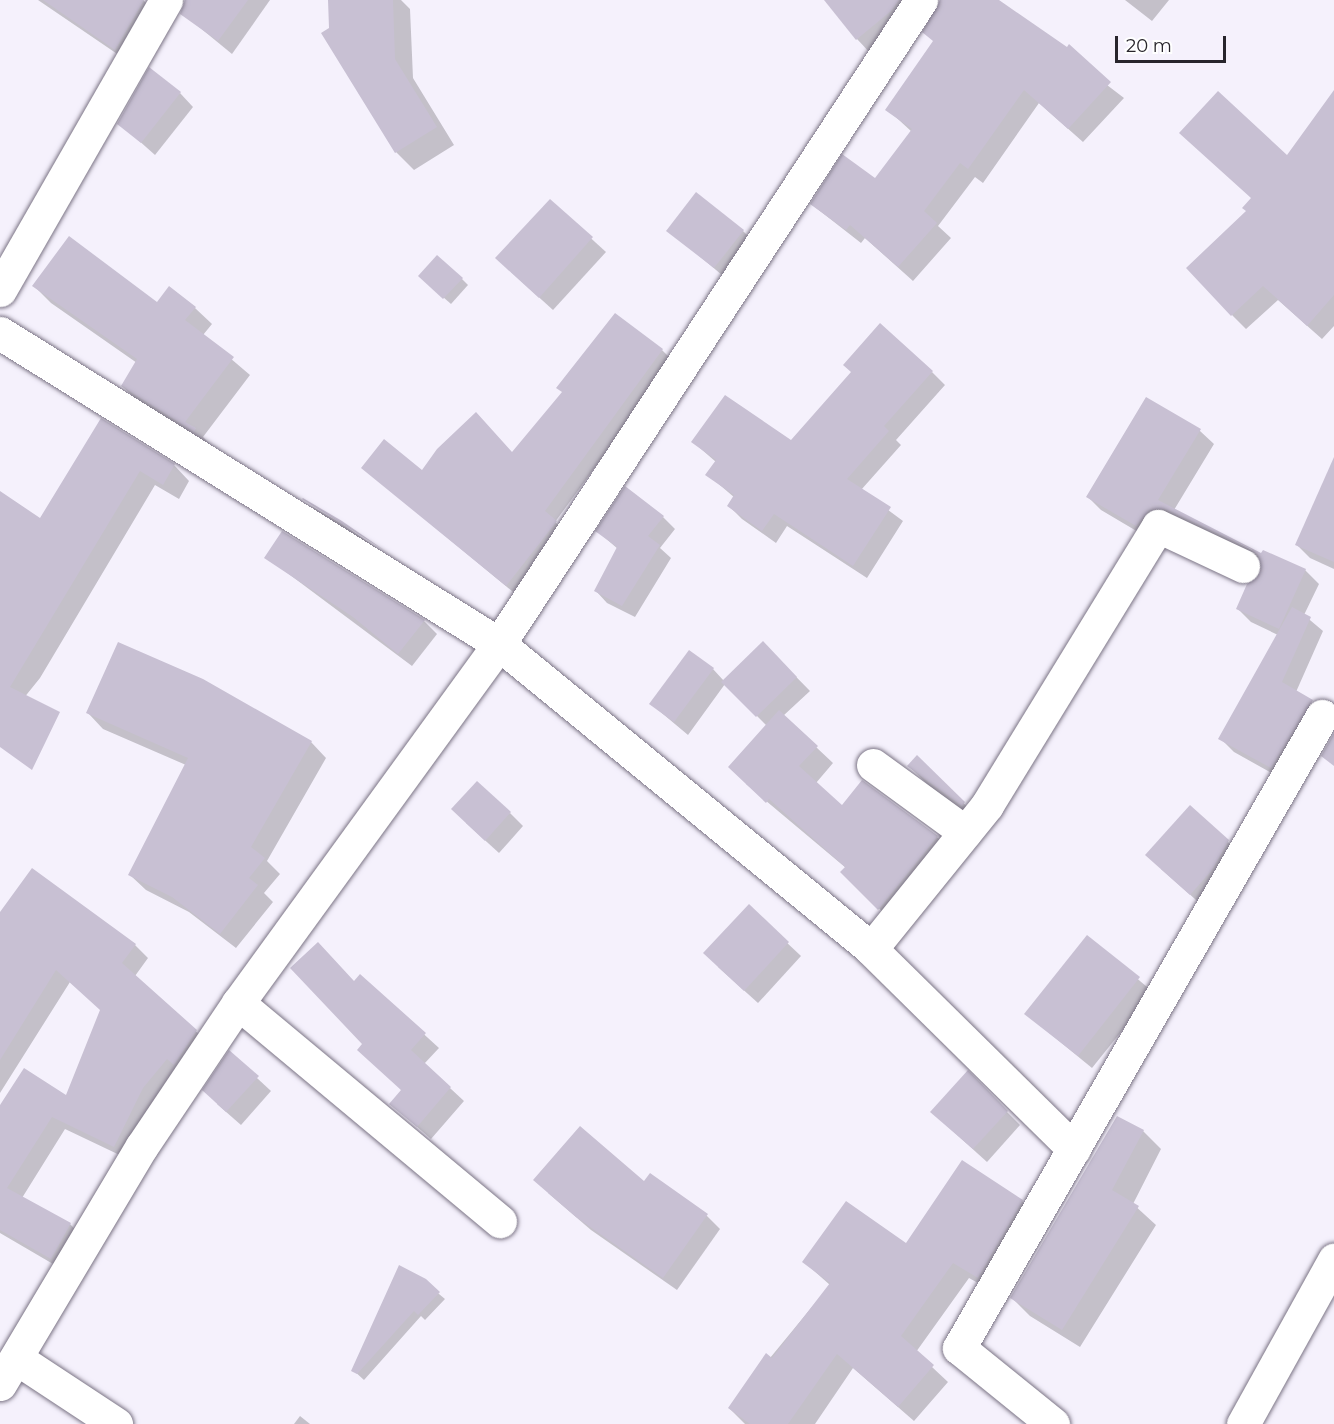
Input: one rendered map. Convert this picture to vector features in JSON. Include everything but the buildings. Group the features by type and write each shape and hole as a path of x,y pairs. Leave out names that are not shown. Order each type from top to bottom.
{"street":[{"path":"0,290 166,0"},
{"path":"116,1424 8,1371 142,1146 238,1003 498,644 921,0"},
{"path":"0,333 498,644 872,949 1074,1149"},
{"path":"872,949 964,832 1022,751 1158,525 1243,566"},
{"path":"1053,1424 958,1348 1322,717"},
{"path":"873,765 964,832"},
{"path":"238,1003 500,1221"},
{"path":"1243,1424 1334,1260"}]}
